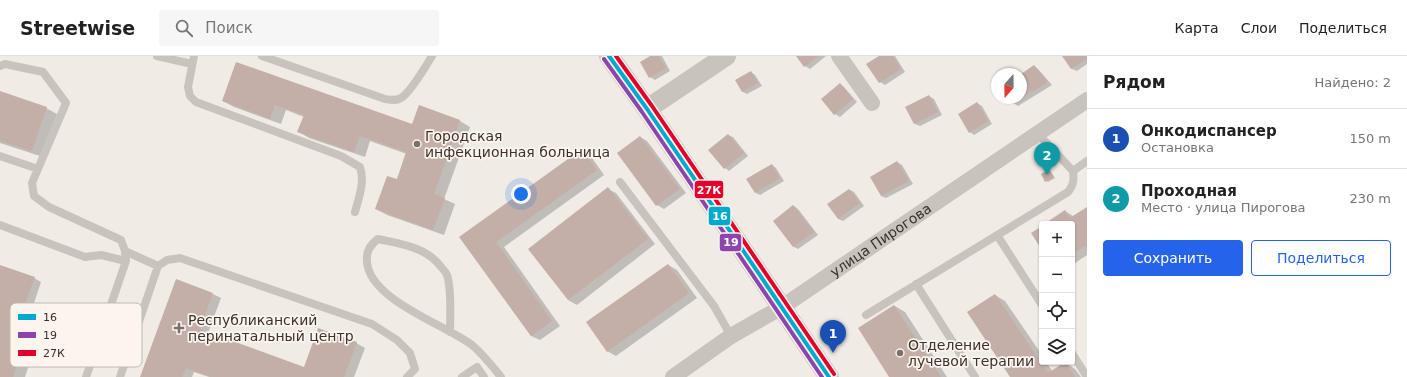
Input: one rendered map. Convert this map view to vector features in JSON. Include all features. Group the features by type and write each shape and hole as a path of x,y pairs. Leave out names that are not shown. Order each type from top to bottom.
{"street":[{"path":"609,56 647,109 829,377"},
{"path":"647,109 726,56"},
{"path":"839,56 872,103"},
{"name":"улица Пирогова","path":"673,377 731,336 782,307 1087,100"}],"lane":[{"path":"157,56 193,60 188,87 190,96 196,102 341,156 360,167 363,175 361,191 355,212"},
{"path":"262,56 385,99 394,100 402,97 413,84 432,56"},
{"path":"0,66 6,64 43,72 66,103 32,183 34,196 49,207 120,240 125,251 126,261 112,303"},
{"path":"866,315 1068,192 1073,183 1073,171 1038,134"},
{"path":"0,156 38,169"},
{"path":"1073,171 1087,161"},
{"path":"620,182 714,306 731,336"},
{"path":"0,225 85,257 101,255 126,261"},
{"path":"997,235 1039,300"},
{"path":"450,332 449,286 447,274 438,262 417,248 378,239 371,244 366,255 367,266 373,280 386,293 400,303 473,346 501,377"},
{"path":"125,251 158,266"},
{"path":"142,313 158,266 167,260 180,258 372,324 397,340 410,353 415,369 407,377"},
{"path":"916,284 975,377"},
{"path":"1075,358 1087,377"},
{"path":"86,377 89,367"},
{"path":"120,377 123,367"},
{"path":"462,377 477,367 484,377"}],"building":[{"path":"650,56 659,56 666,68 649,78 640,62"},
{"path":"796,56 818,56 804,67"},
{"path":"879,56 893,56 901,69 879,83 866,64"},
{"path":"1062,56 1087,56 1087,59 1071,69"},
{"name":"Городская инфекционная больница","path":"236,62 412,124 419,105 460,120 434,194 445,198 433,230 375,209 387,176 397,179 406,152 360,136 354,152 297,132 304,115 275,105 270,119 222,101"},
{"path":"1034,65 1048,82 1027,95 1027,70"},
{"path":"751,71 758,83 742,92 735,80"},
{"path":"840,83 853,99 834,115 821,99"},
{"path":"0,91 47,107 32,151 0,141"},
{"path":"929,95 938,112 914,124 905,107"},
{"path":"977,102 988,121 969,133 958,114"},
{"path":"728,134 744,153 724,169 708,150"},
{"path":"640,136 680,189 656,206 617,153"},
{"path":"582,149 597,170 496,242 552,321 531,336 459,237"},
{"path":"897,161 909,181 881,196 870,177"},
{"path":"772,164 780,178 755,193 746,179"},
{"path":"1049,169 1054,177 1045,182 1041,174"},
{"path":"608,187 648,239 568,300 528,249"},
{"path":"849,189 860,203 838,219 827,204"},
{"path":"793,205 814,232 793,247 773,221"},
{"path":"1087,207 1087,249 1085,246 1075,253 1075,221 1048,221 1065,210 1070,218"},
{"path":"1039,228 1039,245 1031,233"},
{"path":"668,264 689,293 607,352 586,322"},
{"path":"0,265 35,277 25,303 10,303 10,367 16,367 13,377 0,377"},
{"name":"Республиканский перинатальный центр","path":"176,279 213,293 200,329 304,367 318,328 357,342 344,377 211,377 186,368 182,377 140,377"},
{"path":"995,294 1039,360 1039,365 1043,365 1048,373 1060,365 1067,365 1075,377 1010,377 967,312"},
{"name":"Отделение лучевой терапии","path":"894,305 941,377 889,377 858,328"}],"transit line":[{"name":"16","path":"609,56 647,109 829,377"},
{"name":"27К","path":"616,56 652,106 834,374"},
{"name":"19","path":"604,59 642,112 822,377"}],"place":[{"name":"Городская инфекционная больница","path":"417,144"},
{"name":"Проходная","path":"1047,175"},
{"name":"Республиканский перинатальный центр","path":"179,328"},
{"name":"Онкодиспансер","path":"833,353"},
{"name":"Отделение лучевой терапии","path":"900,353"}]}
